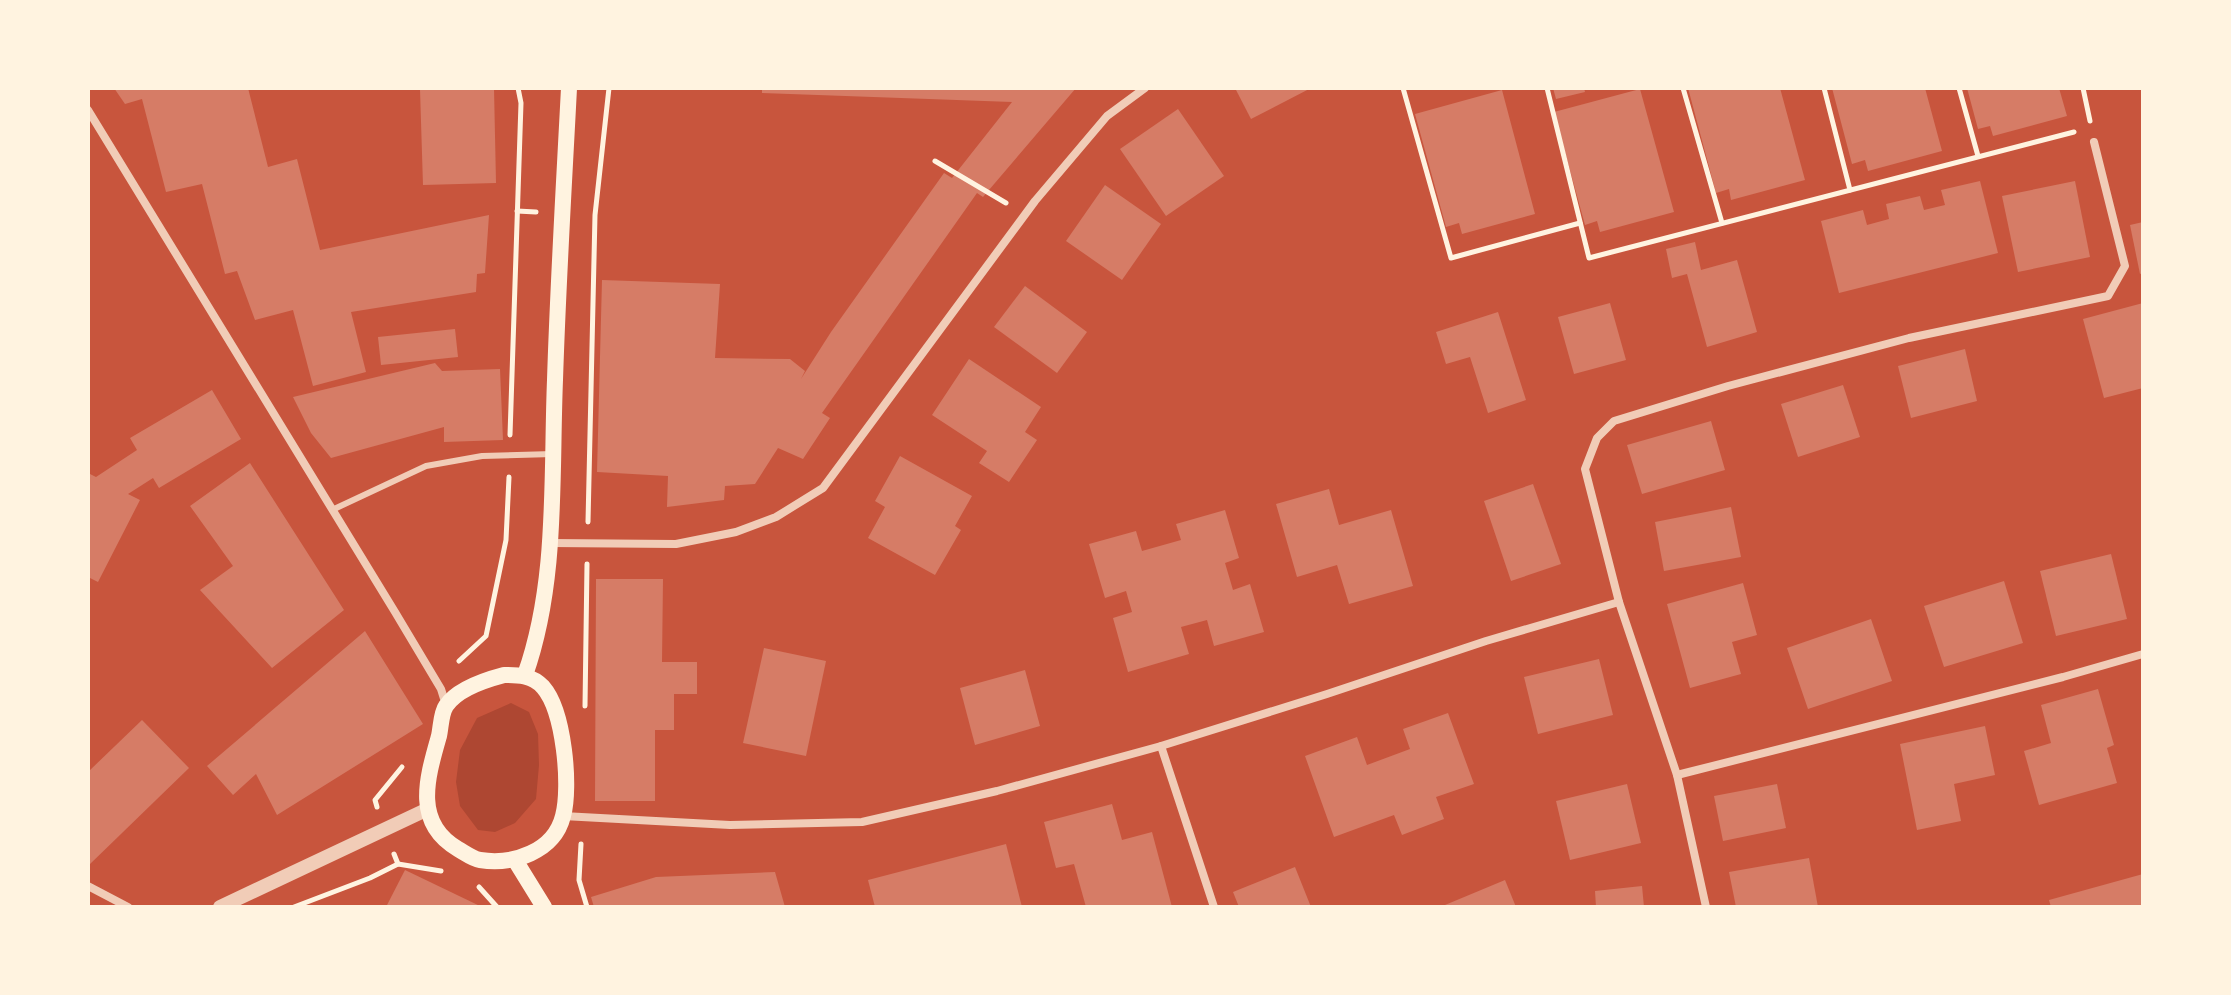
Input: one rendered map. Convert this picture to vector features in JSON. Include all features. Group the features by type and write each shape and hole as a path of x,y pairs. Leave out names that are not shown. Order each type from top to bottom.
{"main road":[{"path":"525,675 537,641 550,543 569,88"},
{"path":"504,675 525,675 543,687 557,717 566,752 563,816 555,834 542,848 515,860 478,860 446,842 431,824 428,809 429,771 446,706 473,684 504,675"},
{"path":"515,860 544,907"}],"street":[{"path":"550,543 676,544 736,532 776,517 823,488 1035,201 1107,116 1145,88"},
{"path":"88,110 441,689 446,706"},
{"path":"1706,907 1677,775 1619,602 1585,469 1597,438 1614,421 1728,386 1909,338 2108,296 2125,266 2094,142"},
{"path":"563,816 730,825 862,822 997,791 1161,746 1486,641 1619,602"},
{"path":"1677,775 2143,654"},
{"path":"1161,746 1214,907"},
{"path":"220,907 428,809"},
{"path":"88,886 128,907"}],"lane":[{"path":"332,510 426,466 482,456 553,454"}],"path":[{"path":"585,715 595,215 609,88"},
{"path":"1403,88 1451,258 1580,223"},
{"path":"1547,88 1589,258 2091,127"},
{"path":"1683,88 1722,223"},
{"path":"1824,88 1850,190"},
{"path":"1959,88 1978,157"},
{"path":"2083,88 2094,142"},
{"path":"935,161 988,191"},
{"path":"583,817 579,880 587,907"},
{"path":"294,907 398,864"}],"shaded area":[{"path":"511,703 529,712 538,734 536,799 515,823 495,832 478,830 460,806 456,782 460,750 477,718"}],"building":[{"path":"114,88 248,88 268,167 297,159 320,250 489,215 485,273 477,274 476,292 351,312 366,372 313,386 293,310 255,320 237,271 225,274 202,184 166,192 142,99 125,104"},
{"path":"494,88 496,183 423,185 420,90"},
{"path":"762,88 1076,88 983,197 977,193 822,413 830,418 803,459 778,448 755,484 725,486 724,500 667,507 668,476 597,472 602,280 720,284 715,358 790,359 805,371 801,379 944,173 952,178 1012,102 762,93"},
{"path":"1235,88 1311,88 1251,119"},
{"path":"1553,88 1584,88 1585,92 1556,99"},
{"path":"1688,88 1780,88 1805,180 1731,200 1729,189 1716,193"},
{"path":"1832,88 1925,88 1942,151 1868,171 1865,160 1852,164"},
{"path":"1967,88 2059,88 2067,116 1993,136 1990,126 1978,129"},
{"path":"1640,89 1674,212 1600,232 1597,221 1585,225 1554,112"},
{"path":"1502,90 1535,214 1462,234 1459,223 1446,227 1415,114"},
{"path":"1178,109 1224,176 1166,216 1120,149"},
{"path":"1980,181 1998,253 1839,293 1821,221 1863,210 1867,225 1889,219 1886,204 1920,196 1924,210 1945,205 1941,190"},
{"path":"2075,181 2090,257 2018,272 2002,196"},
{"path":"1105,185 1161,224 1122,280 1066,241"},
{"path":"2143,222 2143,273 2140,274 2130,225"},
{"path":"1695,242 1701,270 1737,260 1757,332 1707,347 1687,274 1672,278 1666,249"},
{"path":"1025,286 1087,332 1057,373 994,327"},
{"path":"1610,303 1626,360 1574,374 1558,317"},
{"path":"2143,303 2143,388 2104,398 2083,319"},
{"path":"1498,312 1526,400 1488,413 1470,357 1446,364 1436,332"},
{"path":"455,329 458,357 381,365 378,337"},
{"path":"1965,349 1977,401 1911,418 1898,366"},
{"path":"969,359 1041,407 1025,432 1037,440 1009,482 979,463 987,451 932,415"},
{"path":"435,363 442,371 500,369 503,440 444,442 444,427 331,458 311,433 293,397"},
{"path":"1843,385 1860,437 1798,457 1781,404"},
{"path":"212,390 241,439 159,488 153,478 128,494 140,500 98,582 88,577 90,474 96,477 137,450 130,438"},
{"path":"1711,421 1725,470 1642,494 1627,445"},
{"path":"900,456 972,496 955,526 961,530 935,575 868,538 885,507 875,501"},
{"path":"250,463 344,610 272,668 200,590 233,566 190,506"},
{"path":"1533,484 1561,564 1511,581 1484,501"},
{"path":"1329,489 1339,525 1391,510 1413,586 1349,604 1337,565 1297,577 1276,504"},
{"path":"1731,507 1741,557 1664,571 1655,522"},
{"path":"1225,510 1239,558 1225,563 1233,590 1250,584 1264,632 1214,646 1207,620 1181,627 1189,654 1128,672 1113,618 1132,612 1126,591 1105,598 1089,544 1136,531 1142,551 1181,540 1176,524"},
{"path":"2111,554 2127,619 2056,636 2040,571"},
{"path":"596,579 663,579 662,662 697,662 697,694 674,694 674,730 655,730 655,801 595,801"},
{"path":"2004,581 2023,643 1944,667 1924,606"},
{"path":"1743,583 1757,635 1732,642 1741,674 1690,688 1667,604"},
{"path":"1871,619 1892,681 1808,709 1787,648"},
{"path":"365,631 423,724 277,815 256,774 233,795 207,766"},
{"path":"764,648 826,661 806,756 743,743"},
{"path":"1599,659 1613,715 1538,734 1524,677"},
{"path":"1025,670 1040,726 975,745 960,688"},
{"path":"2098,689 2114,745 2107,748 2117,783 2039,805 2024,751 2051,743 2041,705"},
{"path":"1448,713 1474,784 1436,797 1444,819 1402,835 1394,815 1334,837 1305,756 1357,737 1367,765 1410,749 1403,729"},
{"path":"142,720 189,768 88,866 88,772"},
{"path":"1985,726 1995,775 1954,784 1961,821 1917,830 1900,744"},
{"path":"1627,784 1641,843 1570,860 1556,801"},
{"path":"1777,784 1786,828 1723,841 1714,796"},
{"path":"1112,804 1122,840 1152,832 1172,907 1086,907 1074,864 1056,868 1044,822"},
{"path":"1006,844 1022,907 875,907 868,880"},
{"path":"1809,858 1818,907 1736,907 1729,872"},
{"path":"1295,867 1311,907 1239,907 1233,892"},
{"path":"405,870 482,907 386,907"},
{"path":"775,872 785,907 594,907 591,897 656,877"},
{"path":"2143,874 2143,907 2051,907 2049,900"},
{"path":"1505,880 1516,907 1445,905"},
{"path":"1642,886 1644,907 1596,907 1595,891"}]}
